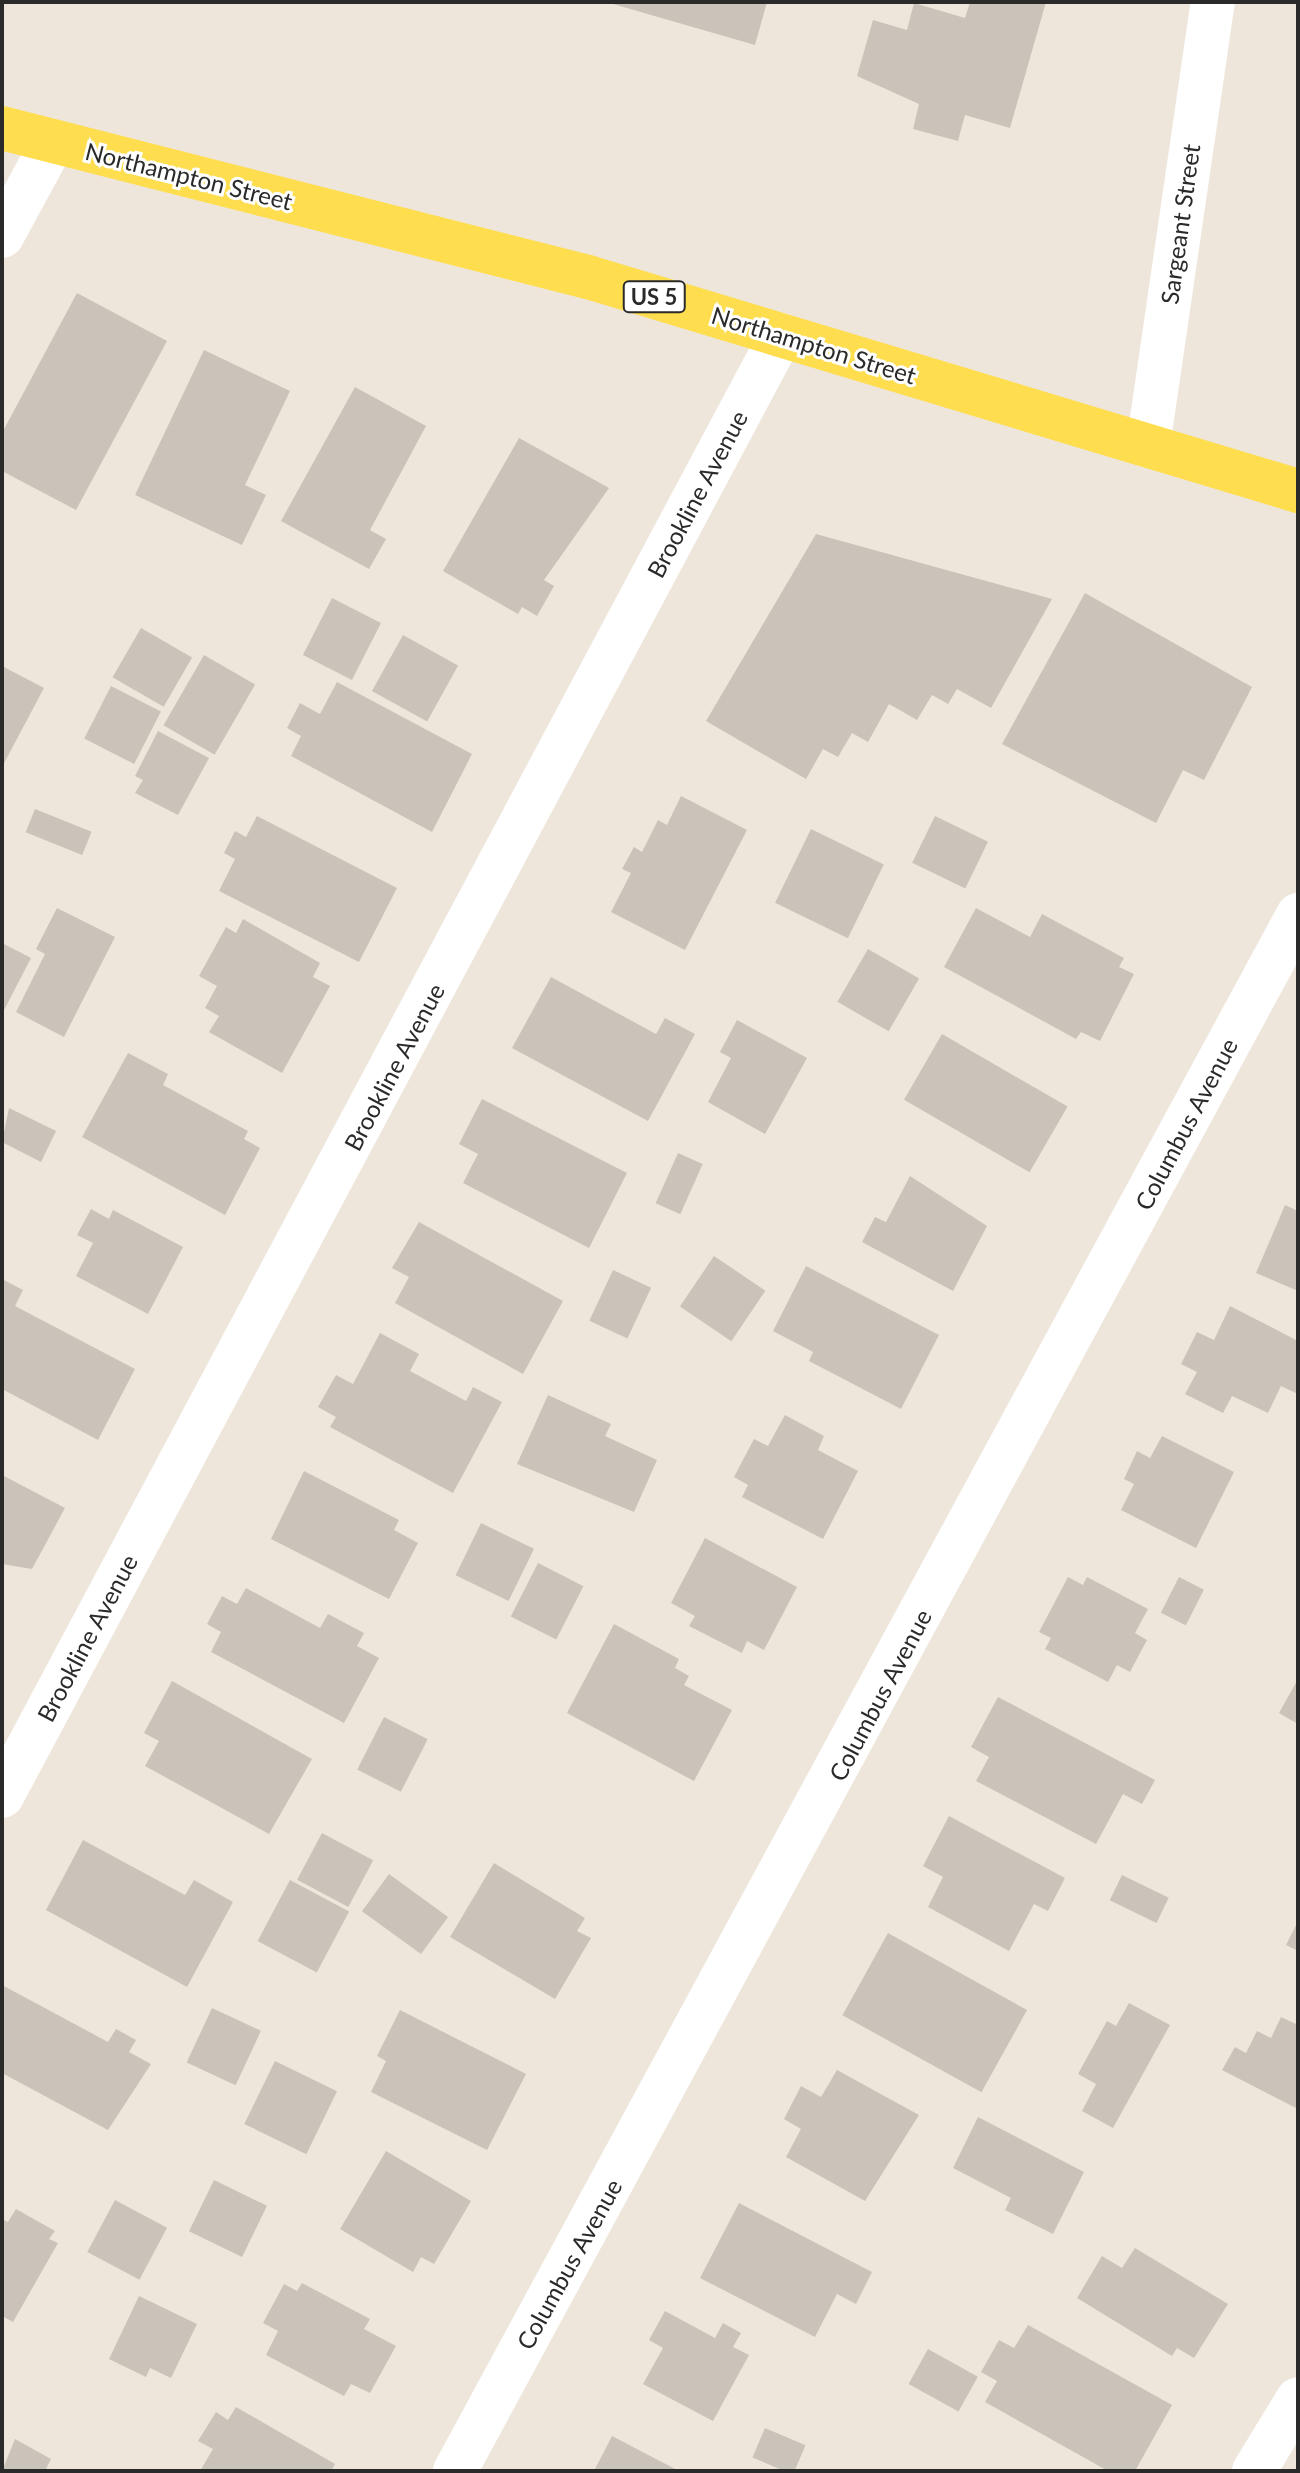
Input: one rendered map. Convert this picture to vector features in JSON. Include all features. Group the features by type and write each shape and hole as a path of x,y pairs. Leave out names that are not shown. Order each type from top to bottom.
{"main road":[{"name":"Northampton Street","path":"2,128 588,277 1298,491"}],"street":[{"name":"Sargeant Street","path":"1148,446 1213,2"},
{"path":"2,236 53,142"},
{"name":"Brookline Avenue","path":"2,1796 781,335"},
{"name":"Columbus Avenue","path":"455,2471 1298,915"},
{"path":"1254,2471 1298,2399"}],"building":[{"path":"606,2 767,2 755,45"},
{"path":"970,2 1046,2 1010,128 965,115 958,141 913,129 919,104 857,76 873,20 907,30 914,3 965,18"},
{"path":"77,293 167,341 76,510 2,471 2,433"},
{"path":"204,350 290,391 245,485 266,495 242,545 135,495"},
{"path":"355,387 426,426 370,530 386,539 369,569 281,521"},
{"path":"519,438 609,488 544,580 554,586 537,616 522,607 518,614 443,571"},
{"path":"816,534 1052,599 991,708 957,689 948,704 932,695 917,720 889,704 868,742 852,733 838,757 823,749 806,779 706,721"},
{"path":"1085,593 1252,687 1204,780 1183,770 1156,823 1002,744"},
{"path":"332,598 381,623 352,680 303,655"},
{"path":"141,628 192,658 164,707 112,677"},
{"path":"403,635 458,666 427,722 372,691"},
{"path":"204,655 255,684 215,755 164,725"},
{"path":"4,667 44,688 2,767 2,670"},
{"path":"337,682 472,754 432,832 291,756 301,736 287,728 300,703 320,714"},
{"path":"111,686 161,711 134,764 84,739"},
{"path":"158,731 209,758 178,815 135,793 143,780 135,776"},
{"path":"681,796 747,830 685,950 611,912 631,873 622,869 634,847 642,852 658,820 667,825"},
{"path":"35,809 92,832 82,855 26,832"},
{"path":"257,816 397,888 359,962 219,891 235,859 224,853 235,831 246,837"},
{"path":"935,816 988,842 965,889 912,863"},
{"path":"811,829 884,865 848,938 775,903"},
{"path":"57,908 115,937 64,1037 16,1012 45,954 36,949"},
{"path":"976,908 1030,937 1042,914 1124,958 1119,967 1134,974 1100,1041 1081,1032 1076,1039 944,967"},
{"path":"243,919 320,963 313,977 330,986 282,1073 209,1032 219,1016 205,1008 217,986 199,976 226,927 236,933"},
{"path":"2,943 31,958 2,1014"},
{"path":"868,949 919,978 889,1031 838,1002"},
{"path":"551,977 656,1034 665,1018 695,1034 648,1121 512,1048"},
{"path":"737,1020 807,1058 765,1134 708,1102 731,1058 720,1052"},
{"path":"942,1034 1068,1106 1030,1172 904,1100"},
{"path":"128,1053 168,1074 163,1085 248,1131 244,1139 260,1148 225,1215 82,1137"},
{"path":"482,1099 627,1173 589,1248 463,1183 478,1154 459,1144"},
{"path":"9,1108 56,1131 41,1162 2,1142"},
{"path":"678,1153 703,1164 680,1214 656,1203"},
{"path":"910,1176 987,1226 953,1291 862,1242 875,1217 886,1222"},
{"path":"1285,1205 1298,1211 1298,1291 1256,1273"},
{"path":"91,1209 109,1219 113,1210 183,1247 148,1314 76,1276 93,1243 77,1235"},
{"path":"419,1222 563,1301 523,1374 395,1303 409,1277 392,1268"},
{"path":"714,1256 765,1291 731,1341 680,1307"},
{"path":"806,1266 939,1335 901,1409 809,1361 813,1352 773,1331"},
{"path":"613,1270 651,1288 627,1339 589,1321"},
{"path":"2,1279 23,1290 15,1306 135,1369 98,1440 2,1389"},
{"path":"1230,1306 1298,1341 1298,1394 1281,1386 1268,1413 1232,1396 1223,1413 1185,1394 1197,1372 1181,1364 1197,1332 1214,1340"},
{"path":"380,1333 419,1354 410,1371 466,1401 473,1387 502,1402 453,1493 330,1427 336,1417 318,1407 336,1375 353,1384"},
{"path":"548,1395 611,1424 605,1436 657,1460 634,1512 517,1464"},
{"path":"785,1415 824,1436 818,1450 858,1471 823,1539 742,1497 748,1485 734,1477 754,1439 768,1446"},
{"path":"1162,1436 1234,1472 1196,1548 1121,1510 1134,1484 1124,1479 1137,1451 1150,1458"},
{"path":"304,1471 399,1520 394,1530 418,1543 389,1599 271,1539"},
{"path":"2,1475 65,1508 32,1569 2,1564"},
{"path":"481,1523 534,1549 509,1601 456,1575"},
{"path":"705,1538 797,1587 764,1650 747,1641 742,1653 689,1626 695,1616 671,1603"},
{"path":"538,1563 583,1586 556,1640 511,1616"},
{"path":"1068,1577 1083,1585 1087,1577 1148,1609 1135,1633 1147,1640 1130,1672 1117,1665 1108,1682 1045,1649 1051,1638 1039,1632"},
{"path":"1179,1577 1204,1590 1186,1625 1161,1613"},
{"path":"246,1588 320,1628 328,1614 364,1633 357,1646 379,1658 344,1723 211,1652 221,1632 207,1624 222,1596 237,1604"},
{"path":"614,1624 679,1659 675,1668 689,1676 684,1685 732,1710 694,1781 567,1713"},
{"path":"1298,1679 1298,1724 1279,1713"},
{"path":"172,1681 312,1759 269,1834 145,1766 159,1741 144,1733"},
{"path":"998,1697 1155,1780 1142,1804 1123,1794 1096,1844 976,1781 989,1757 971,1747"},
{"path":"384,1717 428,1739 401,1792 357,1770"},
{"path":"949,1816 1065,1878 1048,1911 1034,1904 1009,1951 928,1907 943,1877 923,1866"},
{"path":"322,1833 373,1860 348,1907 297,1880"},
{"path":"83,1840 185,1895 194,1880 233,1902 187,1987 46,1910"},
{"path":"494,1863 585,1918 577,1931 591,1938 555,1999 450,1937"},
{"path":"389,1874 448,1917 421,1954 362,1911"},
{"path":"1122,1875 1169,1898 1156,1923 1110,1900"},
{"path":"290,1880 349,1911 317,1972 258,1941"},
{"path":"1298,1921 1298,1951 1286,1945"},
{"path":"888,1933 1027,2010 981,2092 842,2015"},
{"path":"2,1985 108,2042 116,2029 136,2040 129,2052 151,2064 108,2130 2,2073"},
{"path":"1129,2003 1170,2025 1113,2128 1082,2111 1096,2084 1078,2074 1107,2021 1116,2026"},
{"path":"212,2008 261,2031 236,2085 187,2062"},
{"path":"400,2010 526,2074 487,2150 371,2092 386,2061 377,2056"},
{"path":"1281,2017 1298,2025 1298,2109 1222,2070 1235,2047 1246,2053 1257,2031 1271,2038"},
{"path":"275,2061 337,2091 306,2154 244,2124"},
{"path":"837,2070 919,2115 865,2201 786,2157 801,2129 784,2119 801,2086 821,2097"},
{"path":"978,2117 1084,2172 1053,2234 1005,2210 1011,2198 953,2168"},
{"path":"386,2151 471,2201 434,2264 421,2257 413,2272 340,2229"},
{"path":"214,2180 267,2206 242,2257 189,2231"},
{"path":"115,2200 167,2228 139,2280 87,2252"},
{"path":"739,2203 872,2272 856,2304 837,2294 815,2337 700,2278"},
{"path":"16,2209 55,2231 49,2239 58,2243 13,2322 2,2316 2,2219 8,2222"},
{"path":"1135,2248 1228,2304 1194,2358 1177,2348 1172,2356 1077,2298 1102,2256 1122,2268"},
{"path":"302,2283 370,2319 364,2329 396,2346 370,2393 351,2384 344,2396 266,2355 278,2331 263,2323 284,2284 297,2291"},
{"path":"139,2296 197,2324 171,2378 150,2368 146,2377 109,2359"},
{"path":"665,2311 715,2338 723,2323 741,2333 733,2347 749,2355 713,2421 643,2384 663,2348 649,2340"},
{"path":"1028,2325 1172,2405 1135,2471 1108,2471 985,2402 997,2381 981,2372 999,2340 1014,2348"},
{"path":"928,2349 978,2377 958,2412 909,2384"},
{"path":"236,2407 335,2464 331,2471 200,2471 213,2449 198,2441 216,2412 228,2420"},
{"path":"765,2428 806,2445 795,2471 784,2471 752,2457"},
{"path":"612,2436 679,2471 594,2471"},
{"path":"15,2439 51,2459 45,2471 2,2471"}]}
